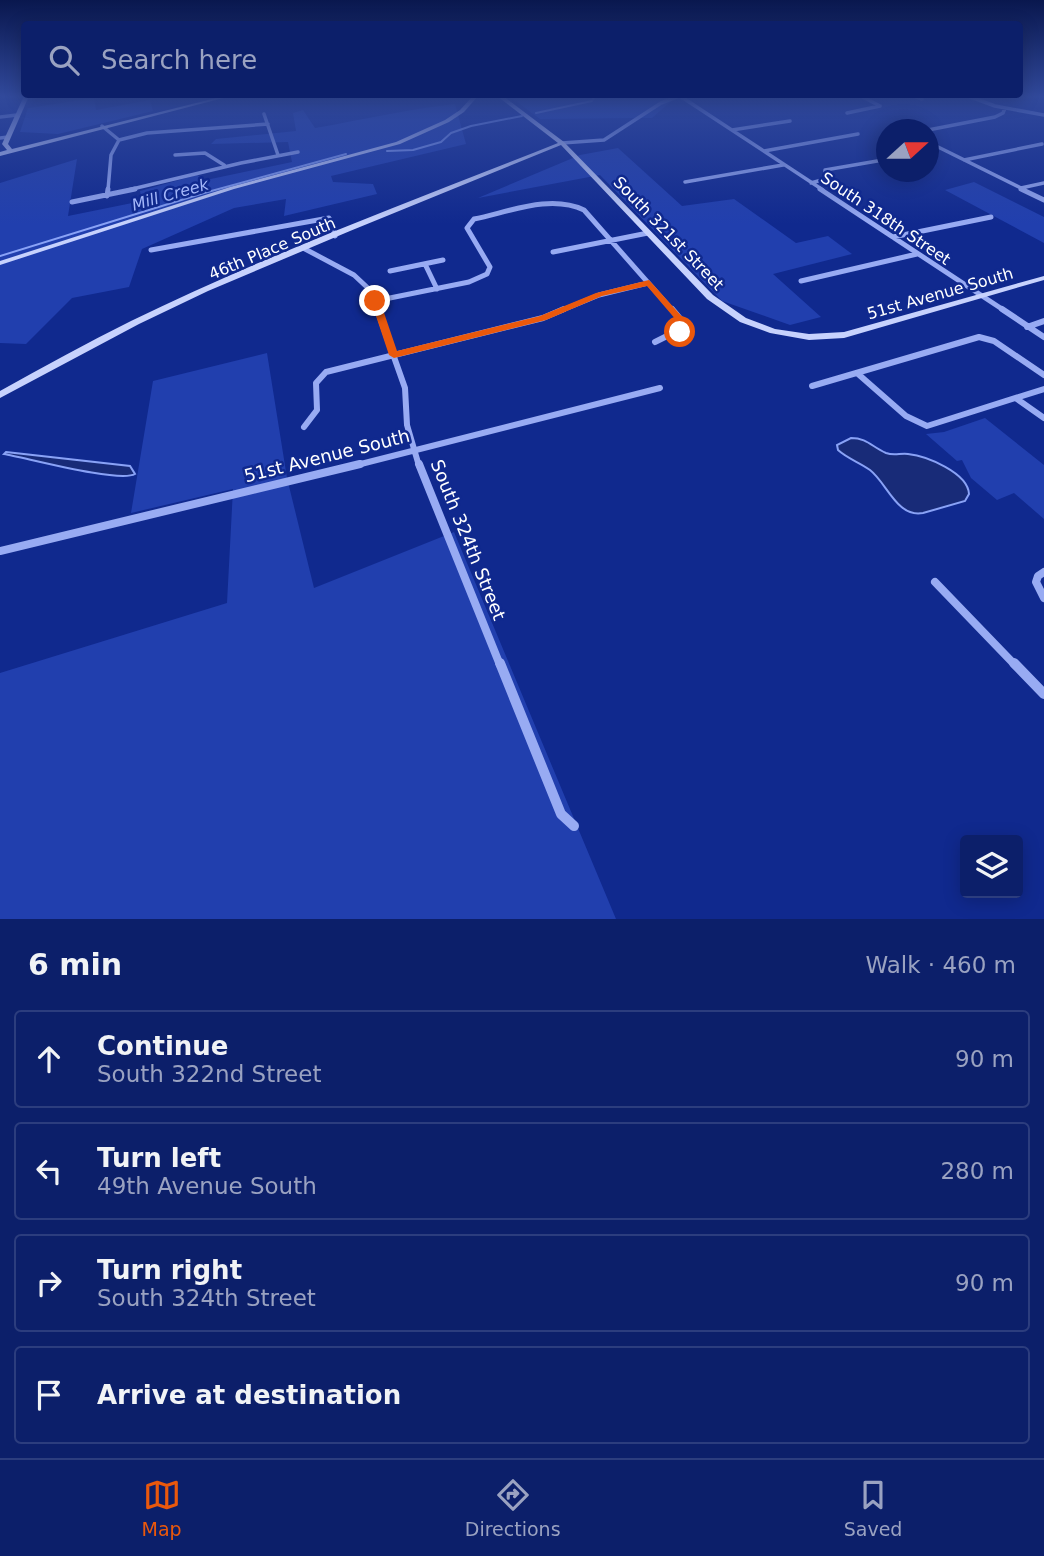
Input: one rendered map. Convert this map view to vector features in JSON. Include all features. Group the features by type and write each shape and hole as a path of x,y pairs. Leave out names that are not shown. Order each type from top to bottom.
{"main road":[{"path":"8,139 6,147 11,151"},
{"path":"0,154 55,139"},
{"path":"0,263 232,188 409,139"},
{"name":"South 321st Street","path":"557,139 710,297 743,320 791,335 845,335"},
{"name":"46th Place South","path":"0,395 123,327 305,248 562,143"},
{"name":"51st Avenue South","path":"845,335 1044,278"}],"street":[{"path":"107,196 111,155 119,140 123,139"},
{"path":"273,139 278,155"},
{"path":"562,143 604,139"},
{"name":"South 318th Street","path":"745,139 1044,337"},
{"path":"763,151 831,139"},
{"path":"964,160 1042,144"},
{"path":"939,147 1044,200"},
{"path":"72,201 107,196 224,165 298,152"},
{"path":"175,155 205,153 224,165"},
{"path":"811,183 825,179 825,170 876,161"},
{"path":"685,182 784,164"},
{"path":"1020,188 1044,183"},
{"path":"375,301 478,280 488,272 488,260 467,228 471,221 554,202 569,203 584,210 682,321 683,328 680,332 655,342"},
{"path":"893,237 991,217"},
{"path":"151,250 329,218 335,236"},
{"path":"553,252 648,233"},
{"name":"South 324th Street","path":"305,248 362,280 375,301 405,388 407,425 413,450 561,814 574,826"},
{"path":"801,281 917,254"},
{"path":"390,271 443,260"},
{"path":"425,264 437,289"},
{"path":"304,427 317,410 314,388 320,374 543,318 599,295 649,283"},
{"path":"1027,327 1044,321"},
{"path":"812,386 984,337 1044,375"},
{"path":"857,373 919,424 934,425 1044,389"},
{"name":"51st Avenue South","path":"0,551 660,388"},
{"path":"1017,399 1044,418"},
{"path":"1044,572 1038,576 1036,582 1044,598"},
{"path":"935,582 1044,694"}],"shaded area":[{"path":"216,139 465,139 466,144 331,176 333,182 373,184 377,194 284,216 286,199 234,208 142,249 129,287 72,298 26,344 0,343 0,183 77,159 68,216 142,201 140,191 197,175 206,180 292,162 288,142 211,144"},
{"path":"618,148 682,206 734,199 796,243 828,236 852,254 773,274 821,317 790,325 722,301 600,175 478,198 580,155"},
{"path":"974,182 1044,217 1044,243 945,190"},
{"path":"267,353 287,478 314,588 454,532 616,919 0,919 0,673 227,603 233,489 131,513 153,381"},
{"path":"985,418 1044,465 1044,519 1014,493 997,500 971,478 962,460 957,461 926,434 944,432"},
{"path":"851,438 865,441 889,454 908,454 935,462 962,479 969,494 965,501 923,513 906,510 870,470 838,450 837,445"},
{"path":"6,452 130,466 135,474 126,476 93,473 4,454"}],"waterway":[{"name":"Mill Creek","path":"387,151 413,150 444,139"},
{"name":"Mill Creek","path":"0,256 204,193 346,154"}],"route":[{"path":"375,301 394,355 543,318 599,295 649,283 682,321 683,328 680,332"}]}
